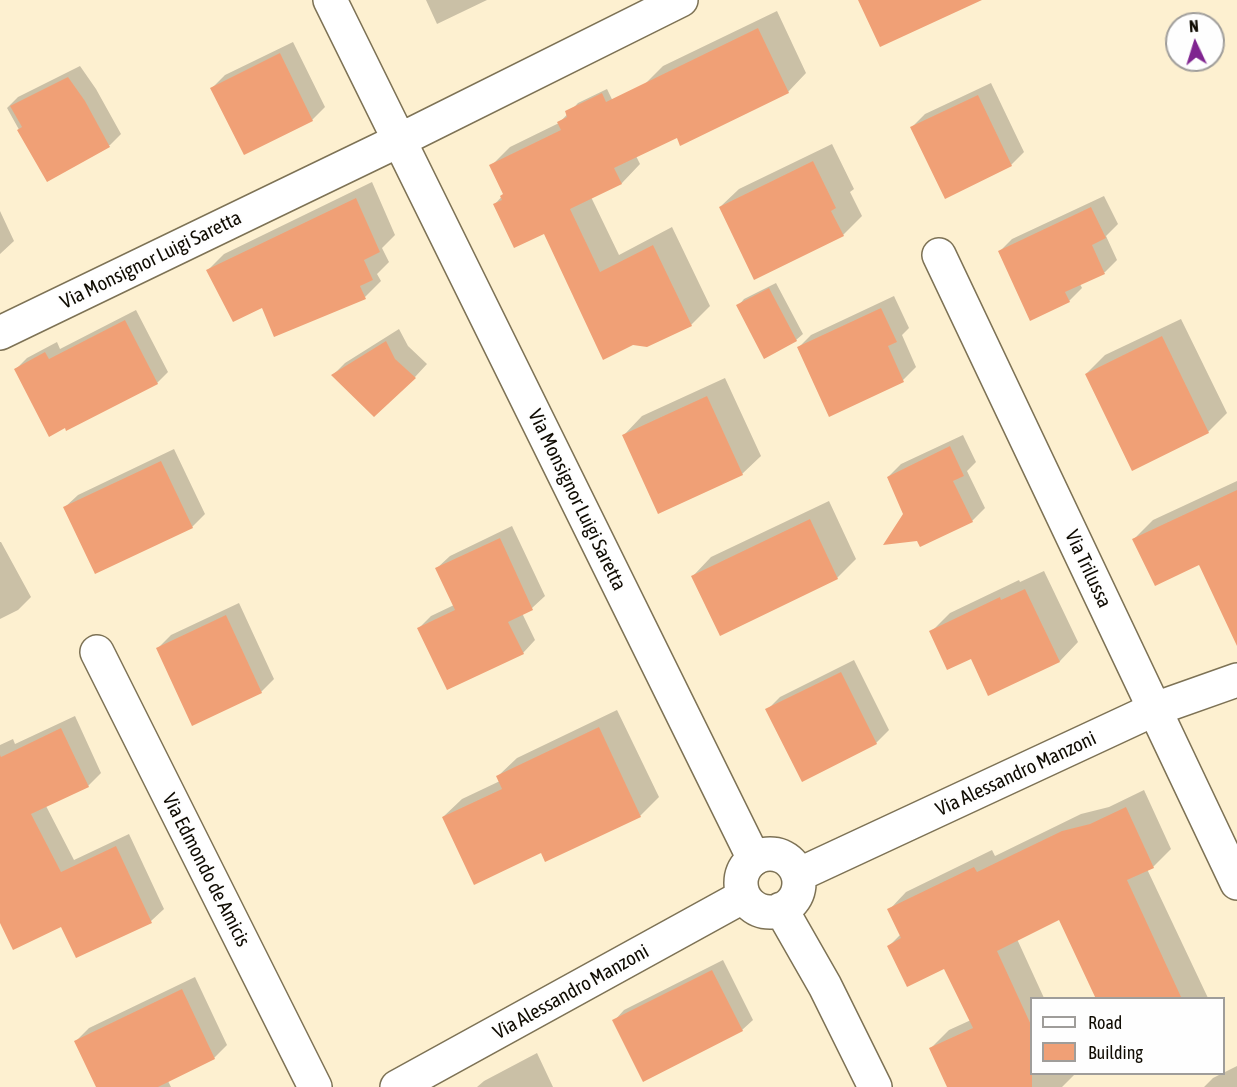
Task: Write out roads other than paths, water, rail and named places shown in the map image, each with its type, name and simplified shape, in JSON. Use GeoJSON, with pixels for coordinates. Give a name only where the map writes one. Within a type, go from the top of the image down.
{"type":"FeatureCollection","features":[{"type":"Feature","properties":{"kind":"street","name":"Via Monsignor Luigi Saretta"},"geometry":{"type":"LineString","coordinates":[[330,0],[753,859]]}},
{"type":"Feature","properties":{"kind":"street","name":"Via Monsignor Luigi Saretta"},"geometry":{"type":"LineString","coordinates":[[0,333],[400,140],[681,0]]}},
{"type":"Feature","properties":{"kind":"street","name":"Via Trilussa"},"geometry":{"type":"LineString","coordinates":[[939,255],[1237,883]]}},
{"type":"Feature","properties":{"kind":"street","name":"Via Edmondo de Amicis"},"geometry":{"type":"LineString","coordinates":[[97,652],[315,1087]]}},
{"type":"Feature","properties":{"kind":"street","name":"Via Alessandro Manzoni"},"geometry":{"type":"LineString","coordinates":[[798,875],[1155,709],[1237,680]]}},
{"type":"Feature","properties":{"kind":"street"},"geometry":{"type":"LineString","coordinates":[[771,854],[788,860],[798,875],[797,891],[788,904],[773,911],[764,911],[749,903],[741,888],[743,872],[747,864],[762,855],[771,854]]}},
{"type":"Feature","properties":{"kind":"street","name":"Via Alessandro Manzoni"},"geometry":{"type":"LineString","coordinates":[[397,1087],[744,897]]}},
{"type":"Feature","properties":{"kind":"street"},"geometry":{"type":"LineString","coordinates":[[781,909],[825,986],[876,1087]]}}]}
